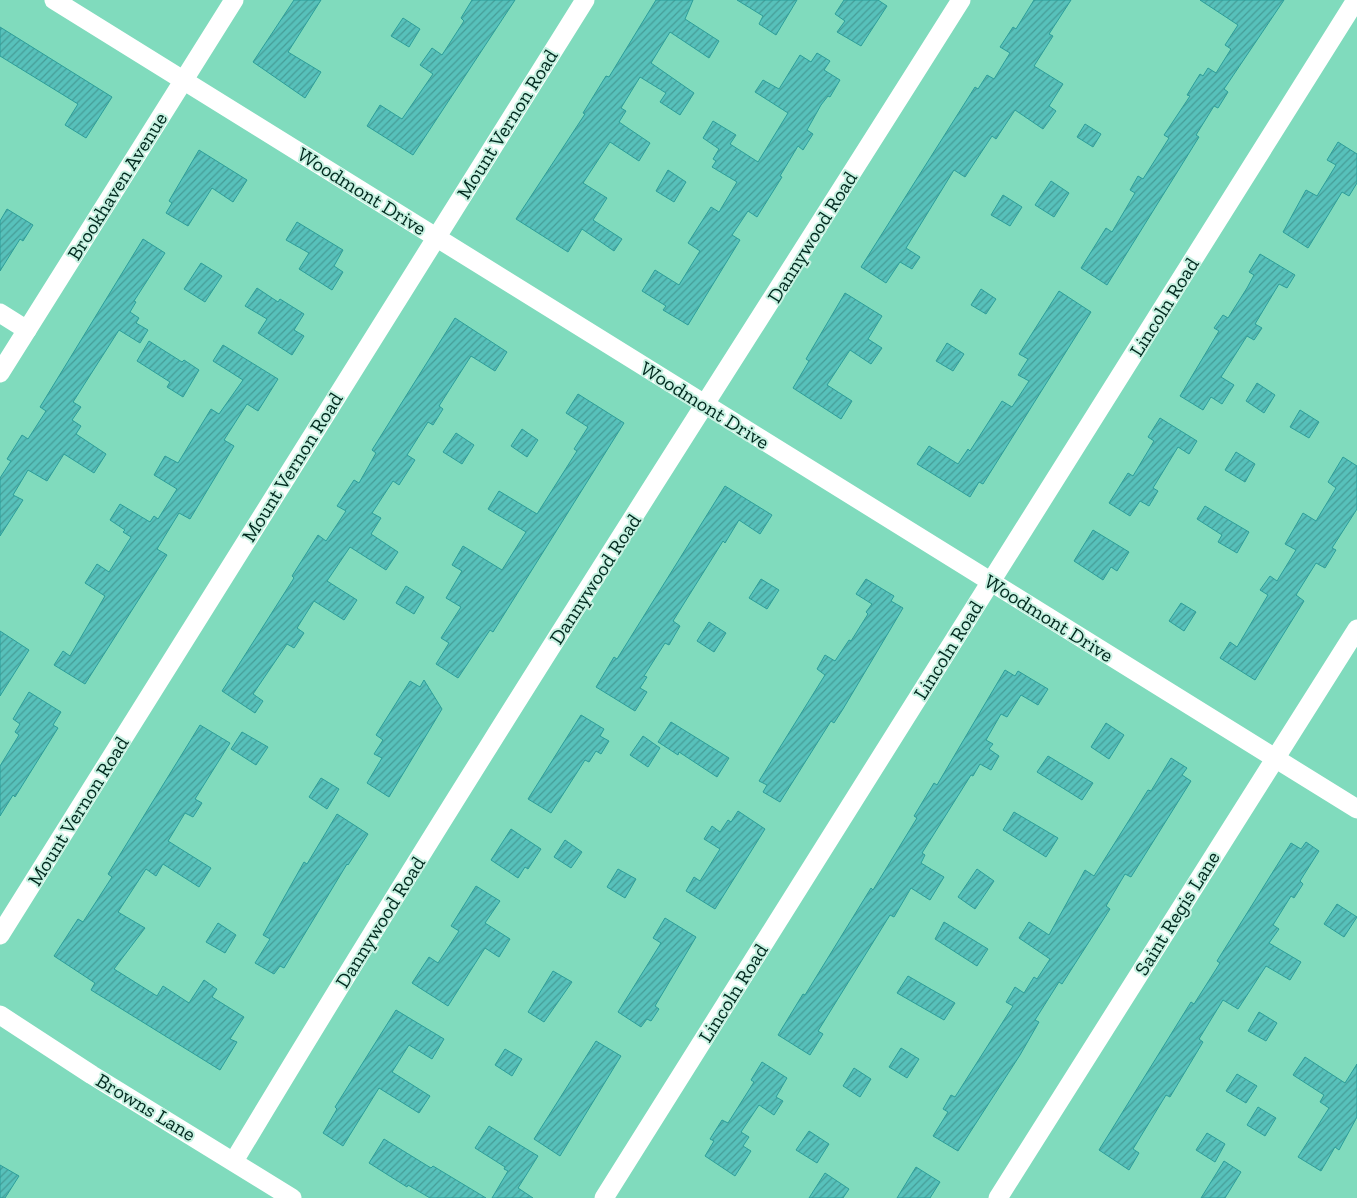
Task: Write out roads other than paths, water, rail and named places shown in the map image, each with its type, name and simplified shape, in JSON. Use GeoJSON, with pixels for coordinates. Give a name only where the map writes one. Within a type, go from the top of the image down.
{"type":"FeatureCollection","features":[{"type":"Feature","properties":{"kind":"street","name":"Woodmont Drive"},"geometry":{"type":"LineString","coordinates":[[54,0],[1357,809]]}},
{"type":"Feature","properties":{"kind":"street","name":"Brookhaven Avenue"},"geometry":{"type":"LineString","coordinates":[[0,373],[234,0]]}},
{"type":"Feature","properties":{"kind":"street","name":"Mount Vernon Road"},"geometry":{"type":"LineString","coordinates":[[0,935],[585,0]]}},
{"type":"Feature","properties":{"kind":"street","name":"Dannywood Road"},"geometry":{"type":"LineString","coordinates":[[234,1161],[295,1058],[539,668],[961,0]]}},
{"type":"Feature","properties":{"kind":"street","name":"Lincoln Road"},"geometry":{"type":"LineString","coordinates":[[604,1198],[1356,0]]}},
{"type":"Feature","properties":{"kind":"street"},"geometry":{"type":"LineString","coordinates":[[0,313],[27,330]]}},
{"type":"Feature","properties":{"kind":"street","name":"Saint Regis Lane"},"geometry":{"type":"LineString","coordinates":[[998,1198],[1357,629]]}},
{"type":"Feature","properties":{"kind":"street","name":"Browns Lane"},"geometry":{"type":"LineString","coordinates":[[0,1015],[92,1075],[292,1198]]}}]}
